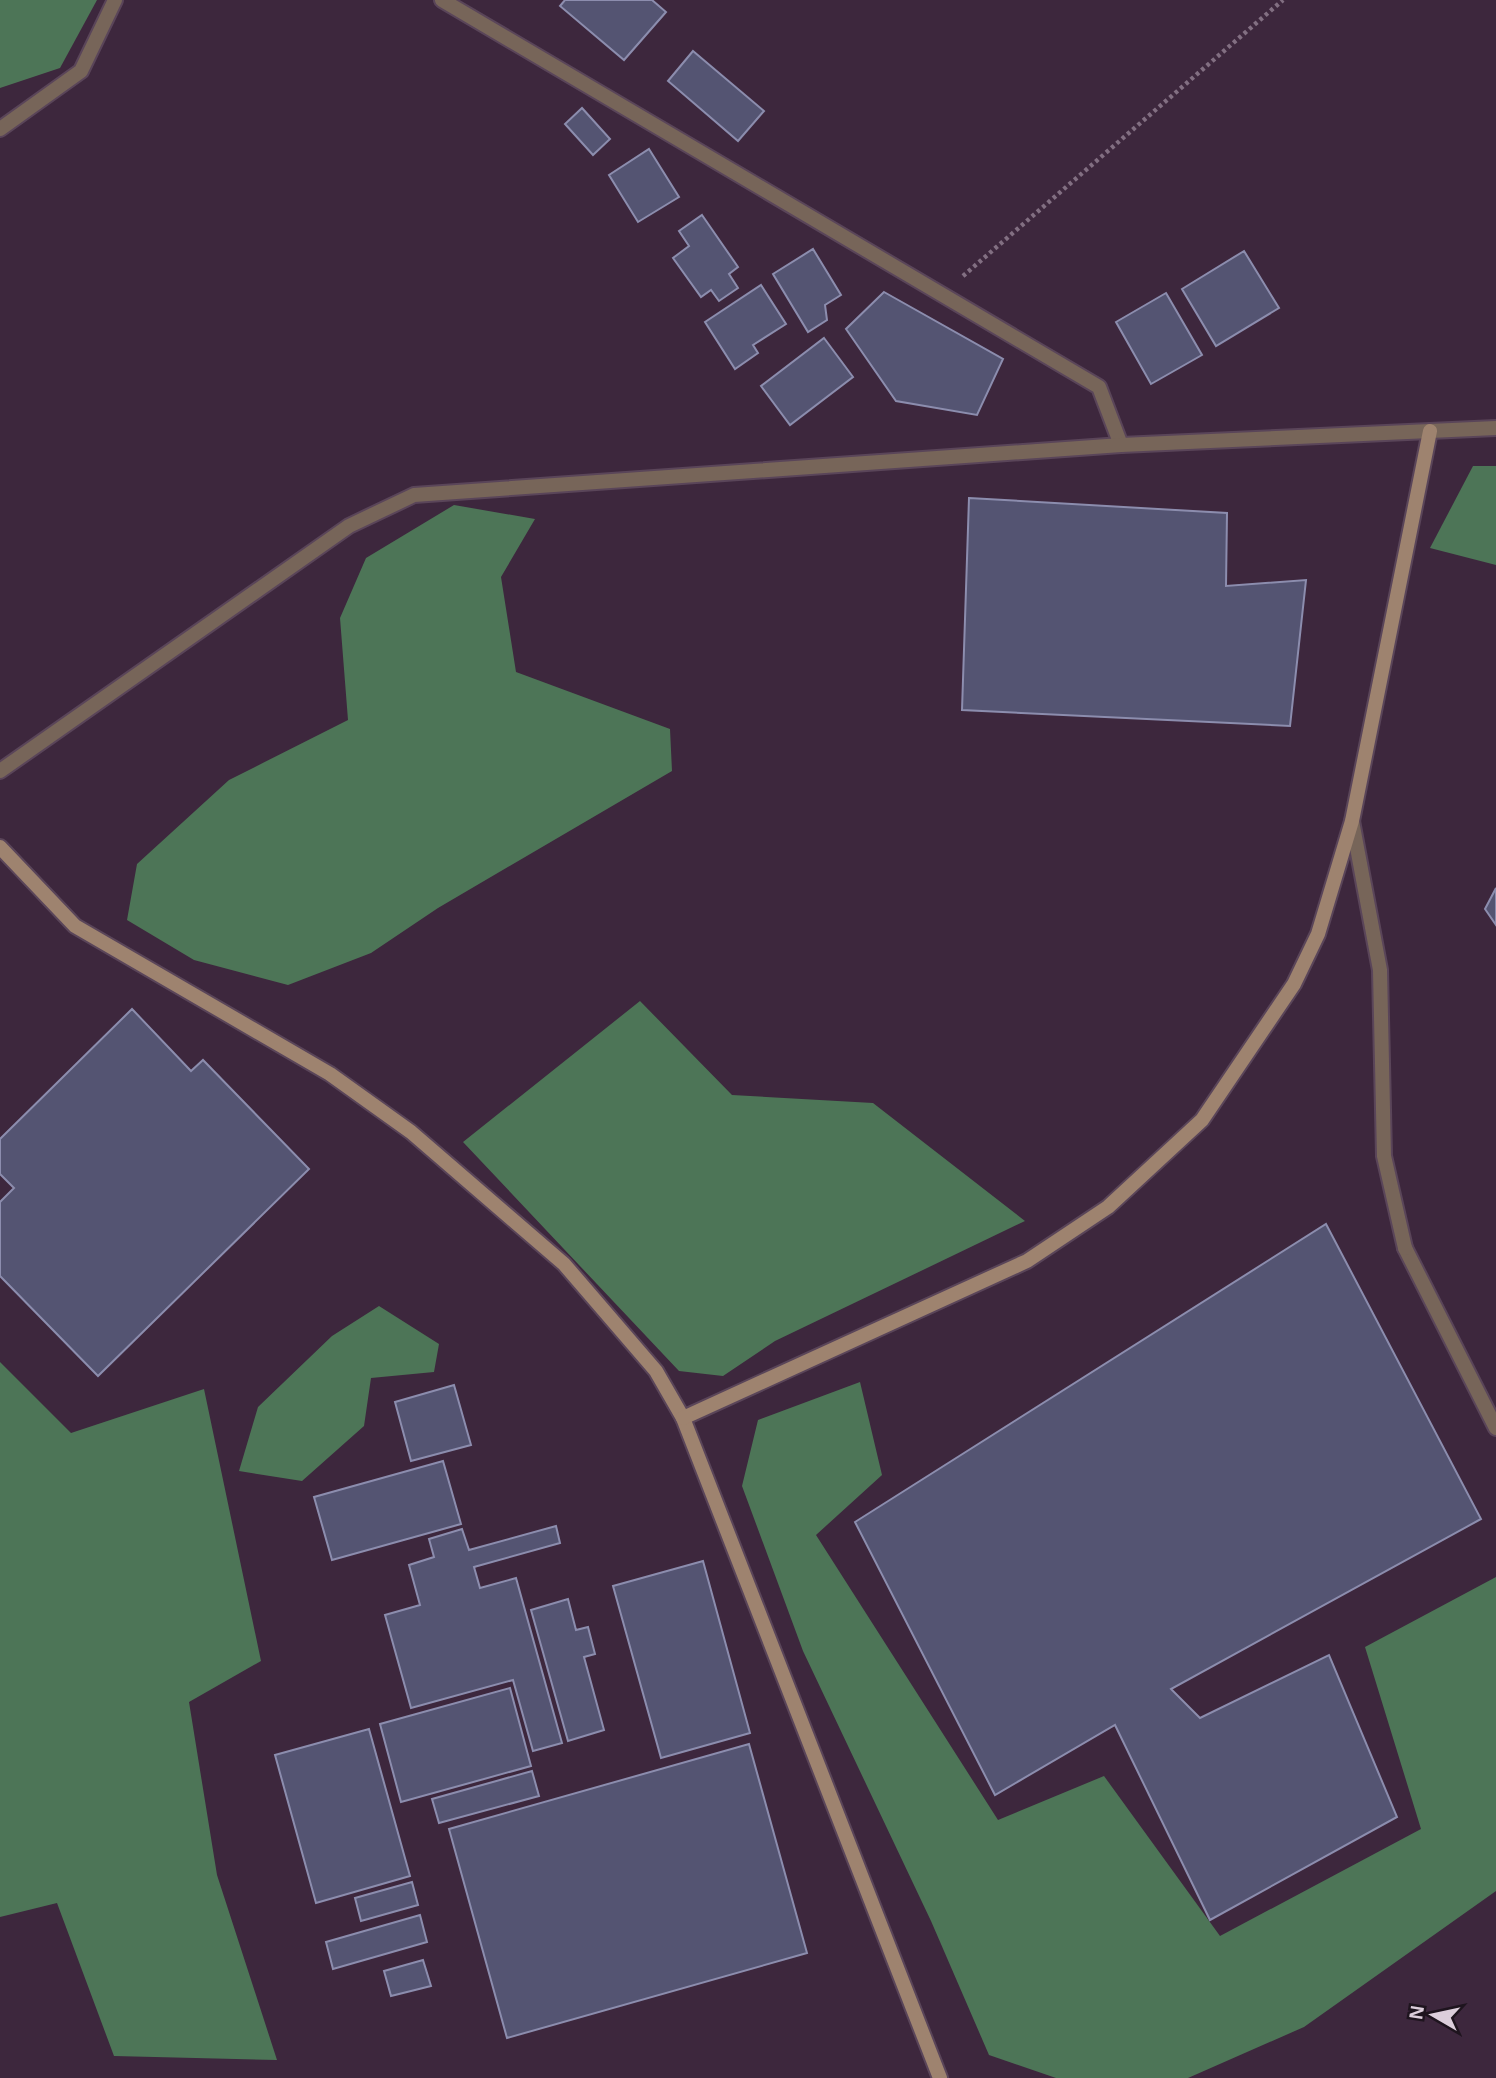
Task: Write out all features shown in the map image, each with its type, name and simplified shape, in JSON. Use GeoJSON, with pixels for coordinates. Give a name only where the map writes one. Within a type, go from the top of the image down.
{"type":"FeatureCollection","features":[{"type":"Feature","properties":{"kind":"street"},"geometry":{"type":"LineString","coordinates":[[0,129],[81,71],[115,0]]}},
{"type":"Feature","properties":{"kind":"street"},"geometry":{"type":"LineString","coordinates":[[442,0],[1099,387],[1121,445]]}},
{"type":"Feature","properties":{"kind":"street"},"geometry":{"type":"LineString","coordinates":[[0,771],[349,526],[414,495],[1121,445],[1496,428]]}},
{"type":"Feature","properties":{"kind":"street"},"geometry":{"type":"LineString","coordinates":[[683,1418],[1027,1261],[1108,1206],[1202,1120],[1294,984],[1318,934],[1352,821],[1430,431]]}},
{"type":"Feature","properties":{"kind":"street"},"geometry":{"type":"LineString","coordinates":[[1352,821],[1380,971],[1384,1156],[1405,1248],[1496,1428]]}},
{"type":"Feature","properties":{"kind":"street"},"geometry":{"type":"LineString","coordinates":[[0,847],[75,926],[330,1073],[411,1132],[564,1264],[656,1371],[683,1418],[940,2078]]}},
{"type":"Feature","properties":{"kind":"path"},"geometry":{"type":"LineString","coordinates":[[941,295],[1283,0]]}},
{"type":"Feature","properties":{"kind":"green space"},"geometry":{"type":"Polygon","coordinates":[[[0,0],[97,0],[60,68],[0,88],[0,0]]]}},
{"type":"Feature","properties":{"kind":"green space"},"geometry":{"type":"Polygon","coordinates":[[[1473,466],[1496,466],[1496,565],[1430,548],[1473,466]]]}},
{"type":"Feature","properties":{"kind":"green space"},"geometry":{"type":"Polygon","coordinates":[[[454,505],[535,519],[501,577],[516,672],[670,729],[672,771],[438,908],[371,953],[288,985],[194,960],[127,920],[137,864],[229,780],[348,720],[340,618],[366,558],[454,505]]]}},
{"type":"Feature","properties":{"kind":"green space"},"geometry":{"type":"Polygon","coordinates":[[[640,1001],[732,1095],[873,1103],[1025,1221],[775,1341],[723,1376],[679,1371],[463,1142],[640,1001]]]}},
{"type":"Feature","properties":{"kind":"green space"},"geometry":{"type":"Polygon","coordinates":[[[379,1306],[439,1344],[434,1372],[371,1378],[364,1426],[302,1481],[239,1471],[258,1407],[332,1336],[379,1306]]]}},
{"type":"Feature","properties":{"kind":"green space"},"geometry":{"type":"Polygon","coordinates":[[[0,1362],[71,1433],[204,1389],[261,1661],[189,1702],[217,1875],[277,2060],[114,2056],[57,1903],[0,1917],[0,1362]]]}},
{"type":"Feature","properties":{"kind":"green space"},"geometry":{"type":"Polygon","coordinates":[[[860,1382],[882,1475],[816,1535],[998,1820],[1104,1776],[1220,1936],[1421,1829],[1365,1647],[1496,1577],[1496,1891],[1304,2027],[1188,2078],[1056,2078],[989,2055],[931,1921],[803,1651],[742,1486],[758,1420],[860,1382]]]}},
{"type":"Feature","properties":{"kind":"building"},"geometry":{"type":"Polygon","coordinates":[[[565,0],[652,0],[666,12],[624,60],[560,6],[565,0]]]}},
{"type":"Feature","properties":{"kind":"building"},"geometry":{"type":"Polygon","coordinates":[[[693,51],[764,111],[738,141],[668,81],[693,51]]]}},
{"type":"Feature","properties":{"kind":"building"},"geometry":{"type":"Polygon","coordinates":[[[582,108],[610,139],[593,155],[565,124],[582,108]]]}},
{"type":"Feature","properties":{"kind":"building"},"geometry":{"type":"Polygon","coordinates":[[[649,149],[679,197],[638,222],[609,175],[649,149]]]}},
{"type":"Feature","properties":{"kind":"building"},"geometry":{"type":"Polygon","coordinates":[[[702,215],[738,267],[729,274],[738,288],[719,301],[711,290],[701,297],[673,258],[689,246],[679,231],[702,215]]]}},
{"type":"Feature","properties":{"kind":"building"},"geometry":{"type":"Polygon","coordinates":[[[813,249],[841,295],[825,305],[827,320],[808,332],[773,274],[813,249]]]}},
{"type":"Feature","properties":{"kind":"building"},"geometry":{"type":"Polygon","coordinates":[[[1244,251],[1279,308],[1216,346],[1182,289],[1244,251]]]}},
{"type":"Feature","properties":{"kind":"building"},"geometry":{"type":"Polygon","coordinates":[[[761,285],[786,324],[753,345],[758,353],[735,369],[705,322],[761,285]]]}},
{"type":"Feature","properties":{"kind":"building"},"geometry":{"type":"Polygon","coordinates":[[[884,292],[1003,359],[977,415],[896,401],[846,329],[884,292]]]}},
{"type":"Feature","properties":{"kind":"building"},"geometry":{"type":"Polygon","coordinates":[[[1166,293],[1202,355],[1151,384],[1116,322],[1166,293]]]}},
{"type":"Feature","properties":{"kind":"building"},"geometry":{"type":"Polygon","coordinates":[[[824,338],[853,377],[790,425],[761,386],[824,338]]]}},
{"type":"Feature","properties":{"kind":"building"},"geometry":{"type":"Polygon","coordinates":[[[969,498],[1227,513],[1226,586],[1306,580],[1290,726],[962,710],[969,498]]]}},
{"type":"Feature","properties":{"kind":"building"},"geometry":{"type":"Polygon","coordinates":[[[1496,888],[1496,925],[1485,909],[1496,888]]]}},
{"type":"Feature","properties":{"kind":"building"},"geometry":{"type":"Polygon","coordinates":[[[132,1009],[191,1071],[203,1060],[309,1169],[98,1376],[0,1276],[0,1202],[14,1188],[0,1174],[0,1139],[132,1009]]]}},
{"type":"Feature","properties":{"kind":"building"},"geometry":{"type":"Polygon","coordinates":[[[1326,1224],[1481,1519],[1171,1689],[1200,1718],[1329,1655],[1397,1817],[1210,1920],[1115,1725],[995,1795],[855,1522],[1326,1224]]]}},
{"type":"Feature","properties":{"kind":"building"},"geometry":{"type":"Polygon","coordinates":[[[454,1385],[471,1445],[411,1461],[395,1402],[454,1385]]]}},
{"type":"Feature","properties":{"kind":"building"},"geometry":{"type":"Polygon","coordinates":[[[443,1461],[461,1524],[332,1560],[314,1497],[443,1461]]]}},
{"type":"Feature","properties":{"kind":"building"},"geometry":{"type":"Polygon","coordinates":[[[556,1526],[560,1543],[474,1567],[480,1588],[516,1578],[562,1743],[533,1751],[513,1680],[411,1708],[385,1615],[420,1605],[409,1565],[434,1557],[429,1539],[462,1529],[469,1550],[556,1526]]]}},
{"type":"Feature","properties":{"kind":"building"},"geometry":{"type":"Polygon","coordinates":[[[703,1561],[750,1733],[661,1758],[613,1586],[703,1561]]]}},
{"type":"Feature","properties":{"kind":"building"},"geometry":{"type":"Polygon","coordinates":[[[568,1599],[576,1630],[588,1627],[595,1654],[584,1657],[604,1730],[568,1741],[531,1610],[568,1599]]]}},
{"type":"Feature","properties":{"kind":"building"},"geometry":{"type":"Polygon","coordinates":[[[510,1688],[531,1766],[401,1802],[380,1724],[510,1688]]]}},
{"type":"Feature","properties":{"kind":"building"},"geometry":{"type":"Polygon","coordinates":[[[369,1729],[410,1876],[316,1903],[275,1755],[369,1729]]]}},
{"type":"Feature","properties":{"kind":"building"},"geometry":{"type":"Polygon","coordinates":[[[749,1744],[807,1953],[507,2038],[449,1829],[749,1744]]]}},
{"type":"Feature","properties":{"kind":"building"},"geometry":{"type":"Polygon","coordinates":[[[532,1771],[539,1796],[439,1823],[432,1799],[532,1771]]]}},
{"type":"Feature","properties":{"kind":"building"},"geometry":{"type":"Polygon","coordinates":[[[412,1882],[418,1905],[361,1921],[355,1898],[412,1882]]]}},
{"type":"Feature","properties":{"kind":"building"},"geometry":{"type":"Polygon","coordinates":[[[420,1915],[427,1942],[333,1969],[326,1942],[420,1915]]]}},
{"type":"Feature","properties":{"kind":"building"},"geometry":{"type":"Polygon","coordinates":[[[423,1960],[431,1986],[391,1996],[384,1971],[423,1960]]]}}]}
